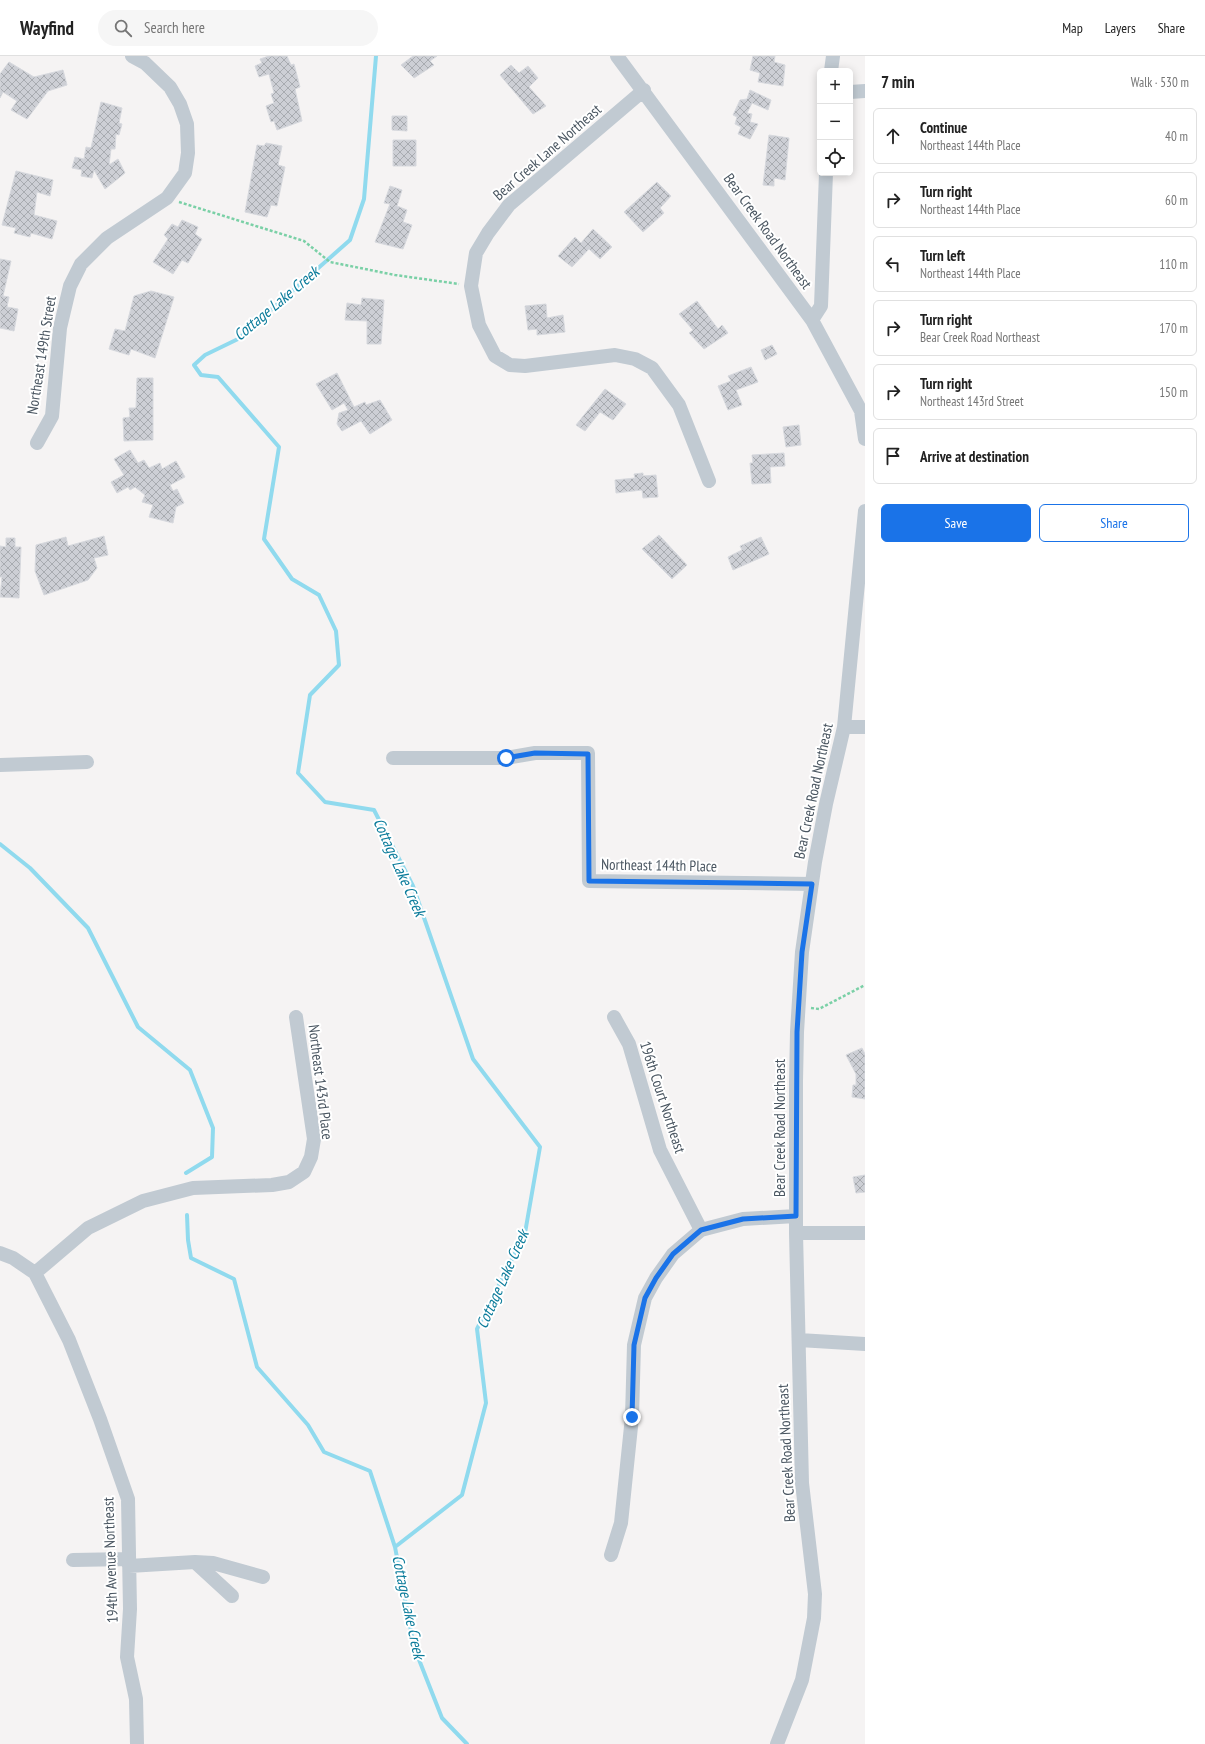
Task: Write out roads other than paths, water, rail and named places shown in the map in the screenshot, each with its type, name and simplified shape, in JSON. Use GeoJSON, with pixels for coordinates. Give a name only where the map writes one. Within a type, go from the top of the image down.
{"type":"FeatureCollection","features":[{"type":"Feature","properties":{"kind":"street","name":"Northeast 149th Street"},"geometry":{"type":"LineString","coordinates":[[37,443],[52,416],[60,328],[70,286],[81,264],[106,238],[167,198],[185,173],[188,153],[187,124],[180,104],[170,88],[145,63],[132,56]]}},
{"type":"Feature","properties":{"kind":"street","name":"Bear Creek Road Northeast"},"geometry":{"type":"LineString","coordinates":[[617,56],[644,90],[812,320],[863,411],[865,439]]}},
{"type":"Feature","properties":{"kind":"street"},"geometry":{"type":"LineString","coordinates":[[831,68],[833,56]]}},
{"type":"Feature","properties":{"kind":"street","name":"Bear Creek Lane Northeast"},"geometry":{"type":"LineString","coordinates":[[644,90],[509,205],[488,232],[476,253],[471,286],[478,326],[495,356],[510,365],[525,366],[615,356],[635,359],[652,368],[679,405],[710,481]]}},
{"type":"Feature","properties":{"kind":"street"},"geometry":{"type":"LineString","coordinates":[[853,92],[865,91]]}},
{"type":"Feature","properties":{"kind":"street"},"geometry":{"type":"LineString","coordinates":[[812,320],[821,306],[826,176]]}},
{"type":"Feature","properties":{"kind":"street","name":"Bear Creek Road Northeast"},"geometry":{"type":"LineString","coordinates":[[777,1744],[802,1680],[814,1618],[815,1594],[802,1483],[796,1233],[796,1081],[798,1008],[802,952],[812,884],[826,804],[844,726],[859,616],[865,511]]}},
{"type":"Feature","properties":{"kind":"street"},"geometry":{"type":"LineString","coordinates":[[844,726],[865,727]]}},
{"type":"Feature","properties":{"kind":"street","name":"Northeast 144th Place"},"geometry":{"type":"LineString","coordinates":[[393,758],[506,758],[535,753],[588,754],[589,881],[812,884]]}},
{"type":"Feature","properties":{"kind":"street"},"geometry":{"type":"LineString","coordinates":[[0,765],[88,762]]}},
{"type":"Feature","properties":{"kind":"street","name":"Northeast 143rd Place"},"geometry":{"type":"LineString","coordinates":[[35,1273],[88,1228],[143,1201],[193,1188],[272,1185],[289,1182],[304,1172],[311,1157],[314,1139],[296,1017]]}},
{"type":"Feature","properties":{"kind":"street","name":"196th Court Northeast"},"geometry":{"type":"LineString","coordinates":[[614,1017],[629,1044],[660,1150],[701,1230]]}},
{"type":"Feature","properties":{"kind":"street"},"geometry":{"type":"LineString","coordinates":[[611,1555],[621,1523],[632,1417],[634,1345],[645,1298],[656,1278],[673,1254],[701,1230],[743,1219],[796,1216]]}},
{"type":"Feature","properties":{"kind":"street"},"geometry":{"type":"LineString","coordinates":[[796,1233],[865,1233]]}},
{"type":"Feature","properties":{"kind":"street"},"geometry":{"type":"LineString","coordinates":[[0,1253],[13,1258],[35,1273]]}},
{"type":"Feature","properties":{"kind":"street","name":"194th Avenue Northeast"},"geometry":{"type":"LineString","coordinates":[[35,1273],[69,1340],[100,1420],[128,1499],[130,1609],[127,1658],[136,1699],[137,1744]]}},
{"type":"Feature","properties":{"kind":"street"},"geometry":{"type":"LineString","coordinates":[[799,1340],[865,1344]]}},
{"type":"Feature","properties":{"kind":"street"},"geometry":{"type":"LineString","coordinates":[[73,1560],[129,1563],[213,1563],[262,1577]]}},
{"type":"Feature","properties":{"kind":"street"},"geometry":{"type":"LineString","coordinates":[[195,1562],[232,1596]]}},
{"type":"Feature","properties":{"kind":"waterway","name":"Cottage Lake Creek"},"geometry":{"type":"LineString","coordinates":[[376,56],[364,199],[350,240],[238,339],[205,355],[194,365],[201,375],[218,377],[279,447],[264,539],[292,579],[319,595],[336,631],[339,665],[310,695],[298,773],[325,802],[374,810],[413,886],[473,1059],[540,1147],[525,1233],[477,1329],[486,1403],[462,1495],[395,1547],[414,1647],[442,1718],[467,1744]]}},
{"type":"Feature","properties":{"kind":"waterway"},"geometry":{"type":"LineString","coordinates":[[0,844],[30,868],[88,928],[138,1027],[190,1070],[213,1128],[212,1157],[186,1173]]}},
{"type":"Feature","properties":{"kind":"waterway"},"geometry":{"type":"LineString","coordinates":[[187,1215],[188,1240],[191,1258],[234,1279],[257,1367],[308,1425],[324,1452],[370,1471],[395,1547]]}}]}
